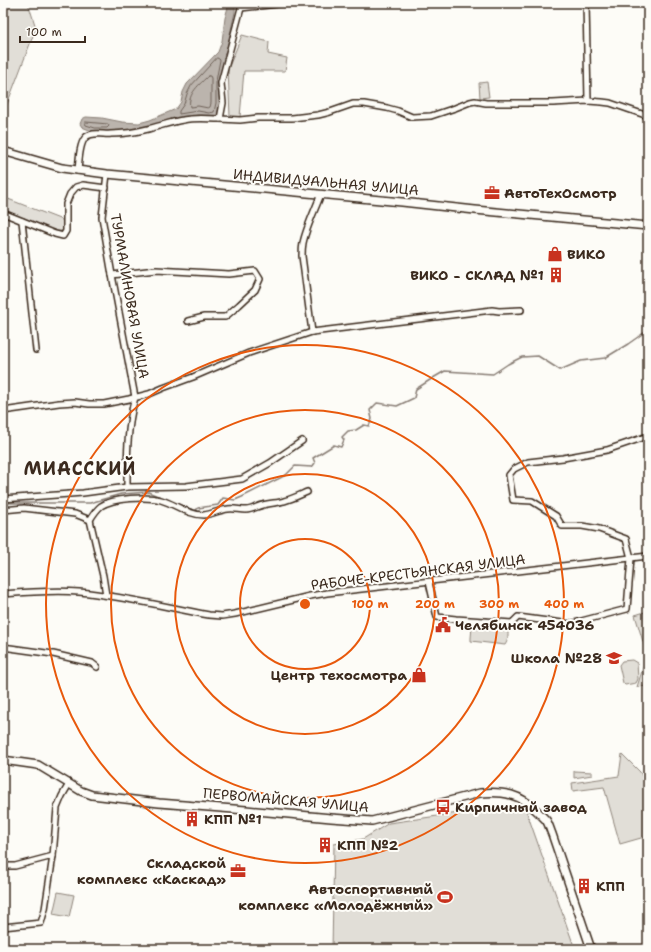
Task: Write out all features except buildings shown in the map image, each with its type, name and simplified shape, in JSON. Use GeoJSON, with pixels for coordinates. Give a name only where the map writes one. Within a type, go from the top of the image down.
{"type":"FeatureCollection","features":[{"type":"Feature","properties":{"kind":"street"},"geometry":{"type":"LineString","coordinates":[[220,119],[223,103],[221,83],[241,6],[287,3]]}},
{"type":"Feature","properties":{"kind":"street"},"geometry":{"type":"LineString","coordinates":[[586,3],[588,101]]}},
{"type":"Feature","properties":{"kind":"street"},"geometry":{"type":"LineString","coordinates":[[78,171],[81,146],[85,138],[90,135],[133,132],[184,119],[197,118],[240,120],[258,118],[292,118],[318,115],[353,104],[364,104],[387,108],[412,117],[431,116],[475,101],[486,103],[602,102],[610,103],[648,116]]}},
{"type":"Feature","properties":{"kind":"street","name":"ИНДИВИДУАЛЬНАЯ УЛИЦА"},"geometry":{"type":"LineString","coordinates":[[3,150],[46,164],[78,171],[648,226]]}},
{"type":"Feature","properties":{"kind":"street","name":"ТУРМАЛИНОВАЯ УЛИЦА"},"geometry":{"type":"LineString","coordinates":[[107,174],[102,217],[135,397]]}},
{"type":"Feature","properties":{"kind":"street"},"geometry":{"type":"LineString","coordinates":[[3,213],[63,236],[66,231],[66,204],[70,194],[76,187],[83,185],[106,188]]}},
{"type":"Feature","properties":{"kind":"street"},"geometry":{"type":"LineString","coordinates":[[312,332],[302,249],[306,233],[321,194]]}},
{"type":"Feature","properties":{"kind":"street"},"geometry":{"type":"LineString","coordinates":[[22,221],[36,350]]}},
{"type":"Feature","properties":{"kind":"street"},"geometry":{"type":"LineString","coordinates":[[112,275],[156,270],[229,274],[255,271],[260,279],[255,290],[225,317],[204,317],[188,321]]}},
{"type":"Feature","properties":{"kind":"street"},"geometry":{"type":"LineString","coordinates":[[3,405],[5,411],[59,403],[75,402],[104,404],[149,394],[249,353],[312,332],[492,310],[521,310]]}},
{"type":"Feature","properties":{"kind":"street"},"geometry":{"type":"LineString","coordinates":[[127,487],[127,451],[131,414],[135,397]]}},
{"type":"Feature","properties":{"kind":"street"},"geometry":{"type":"LineString","coordinates":[[428,582],[437,617],[512,623],[518,617],[570,624],[627,609],[631,558],[626,539],[599,529],[582,526],[562,526],[556,516],[532,501],[513,500],[509,475],[514,469],[528,462],[563,458],[607,450],[648,436]]}},
{"type":"Feature","properties":{"kind":"street"},"geometry":{"type":"LineString","coordinates":[[3,499],[83,493],[127,487],[186,486],[242,479],[270,463],[302,441]]}},
{"type":"Feature","properties":{"kind":"street"},"geometry":{"type":"LineString","coordinates":[[106,595],[90,520],[96,511],[103,505],[121,499],[152,498],[195,514],[204,514],[236,508],[246,510],[286,501],[307,492]]}},
{"type":"Feature","properties":{"kind":"street"},"geometry":{"type":"LineString","coordinates":[[3,510],[24,508],[75,514],[90,520]]}},
{"type":"Feature","properties":{"kind":"street","name":"РАБОЧЕ-КРЕСТЬЯНСКАЯ УЛИЦА"},"geometry":{"type":"LineString","coordinates":[[3,594],[54,591],[79,592],[106,595],[208,615],[222,616],[310,596],[648,556]]}},
{"type":"Feature","properties":{"kind":"street"},"geometry":{"type":"LineString","coordinates":[[3,647],[53,654],[92,663],[97,667]]}},
{"type":"Feature","properties":{"kind":"street","name":"ПЕРВОМАЙСКАЯ УЛИЦА"},"geometry":{"type":"LineString","coordinates":[[3,760],[38,765],[81,791],[92,795],[159,803],[372,821],[480,793],[503,793],[516,796],[526,801],[546,821],[552,834],[591,949]]}},
{"type":"Feature","properties":{"kind":"street"},"geometry":{"type":"LineString","coordinates":[[3,927],[41,923],[45,909],[53,856],[58,808],[62,796],[69,784]]}},
{"type":"Feature","properties":{"kind":"street"},"geometry":{"type":"LineString","coordinates":[[3,866],[15,866],[53,856]]}},
{"type":"Feature","properties":{"kind":"shaded area"},"geometry":{"type":"Polygon","coordinates":[[[3,3],[28,3],[36,28],[3,115],[3,3]]]}},
{"type":"Feature","properties":{"kind":"shaded area"},"geometry":{"type":"Polygon","coordinates":[[[242,35],[269,42],[268,54],[287,58],[285,71],[244,71],[240,117],[230,117],[228,69],[242,35]]]}},
{"type":"Feature","properties":{"kind":"shaded area"},"geometry":{"type":"Polygon","coordinates":[[[487,82],[489,97],[480,98],[479,83],[487,82]]]}},
{"type":"Feature","properties":{"kind":"shaded area"},"geometry":{"type":"Polygon","coordinates":[[[3,197],[62,220],[65,222],[62,231],[55,231],[3,212],[3,197]]]}},
{"type":"Feature","properties":{"kind":"shaded area"},"geometry":{"type":"Polygon","coordinates":[[[648,611],[648,686],[637,687],[647,655],[635,615],[648,611]]]}},
{"type":"Feature","properties":{"kind":"shaded area"},"geometry":{"type":"Polygon","coordinates":[[[475,624],[507,628],[508,637],[505,645],[471,641],[472,626],[475,624]]]}},
{"type":"Feature","properties":{"kind":"shaded area"},"geometry":{"type":"Polygon","coordinates":[[[632,660],[637,663],[638,679],[636,683],[625,685],[623,683],[619,665],[622,661],[632,660]]]}},
{"type":"Feature","properties":{"kind":"shaded area"},"geometry":{"type":"Polygon","coordinates":[[[622,754],[640,772],[648,786],[648,836],[620,844],[604,787],[573,791],[572,783],[619,776],[622,754]]]}},
{"type":"Feature","properties":{"kind":"shaded area"},"geometry":{"type":"Polygon","coordinates":[[[574,771],[592,772],[592,775],[574,778],[574,771]]]}},
{"type":"Feature","properties":{"kind":"shaded area","name":"Автоспортивный комплекс «Молодёжный»"},"geometry":{"type":"Polygon","coordinates":[[[514,805],[526,810],[575,949],[332,949],[334,844],[363,839],[389,823],[514,805]]]}},
{"type":"Feature","properties":{"kind":"shaded area"},"geometry":{"type":"Polygon","coordinates":[[[58,892],[74,895],[69,917],[53,914],[58,892]]]}},
{"type":"Feature","properties":{"kind":"water"},"geometry":{"type":"Polygon","coordinates":[[[230,3],[235,6],[235,12],[219,82],[220,103],[217,116],[209,117],[198,115],[140,128],[117,131],[94,132],[82,127],[80,124],[82,119],[86,117],[139,123],[176,109],[181,102],[183,92],[187,84],[218,52],[222,41],[225,18],[230,3]]]}},
{"type":"Feature","properties":{"kind":"waterway"},"geometry":{"type":"LineString","coordinates":[[3,503],[90,503],[121,494],[148,492],[195,511],[198,508],[218,505],[223,498],[235,500],[242,497],[286,475],[295,466],[312,467],[315,463],[313,458],[334,445],[341,447],[344,440],[342,437],[348,431],[356,430],[364,425],[369,426],[372,419],[370,410],[377,403],[397,406],[414,398],[416,389],[445,371],[493,374],[522,357],[538,356],[560,370],[581,361],[605,358],[648,330]]}},
{"type":"Feature","properties":{"kind":"place","name":"АвтоТехОсмотр"},"geometry":{"type":"Point","coordinates":[492,193]}},
{"type":"Feature","properties":{"kind":"place","name":"ВИКО"},"geometry":{"type":"Point","coordinates":[555,254]}},
{"type":"Feature","properties":{"kind":"place","name":"ВИКО - СКЛАД №1"},"geometry":{"type":"Point","coordinates":[556,275]}},
{"type":"Feature","properties":{"kind":"place","name":"Челябинск 454036"},"geometry":{"type":"Point","coordinates":[443,625]}},
{"type":"Feature","properties":{"kind":"place","name":"Школа №28"},"geometry":{"type":"Point","coordinates":[614,658]}},
{"type":"Feature","properties":{"kind":"place","name":"Центр техосмотра"},"geometry":{"type":"Point","coordinates":[419,675]}},
{"type":"Feature","properties":{"kind":"place","name":"Кирпичный завод"},"geometry":{"type":"Point","coordinates":[443,807]}},
{"type":"Feature","properties":{"kind":"place","name":"КПП №1"},"geometry":{"type":"Point","coordinates":[192,819]}},
{"type":"Feature","properties":{"kind":"place","name":"КПП №2"},"geometry":{"type":"Point","coordinates":[325,845]}},
{"type":"Feature","properties":{"kind":"place","name":"Складской комплекс «Каскад»"},"geometry":{"type":"Point","coordinates":[238,871]}},
{"type":"Feature","properties":{"kind":"place","name":"КПП"},"geometry":{"type":"Point","coordinates":[584,886]}},
{"type":"Feature","properties":{"kind":"place","name":"Автоспортивный комплекс «Молодёжный»"},"geometry":{"type":"Point","coordinates":[445,897]}},
{"type":"Feature","properties":{"kind":"district","name":"МИАССКИЙ"},"geometry":{"type":"Point","coordinates":[80,469]}}]}
